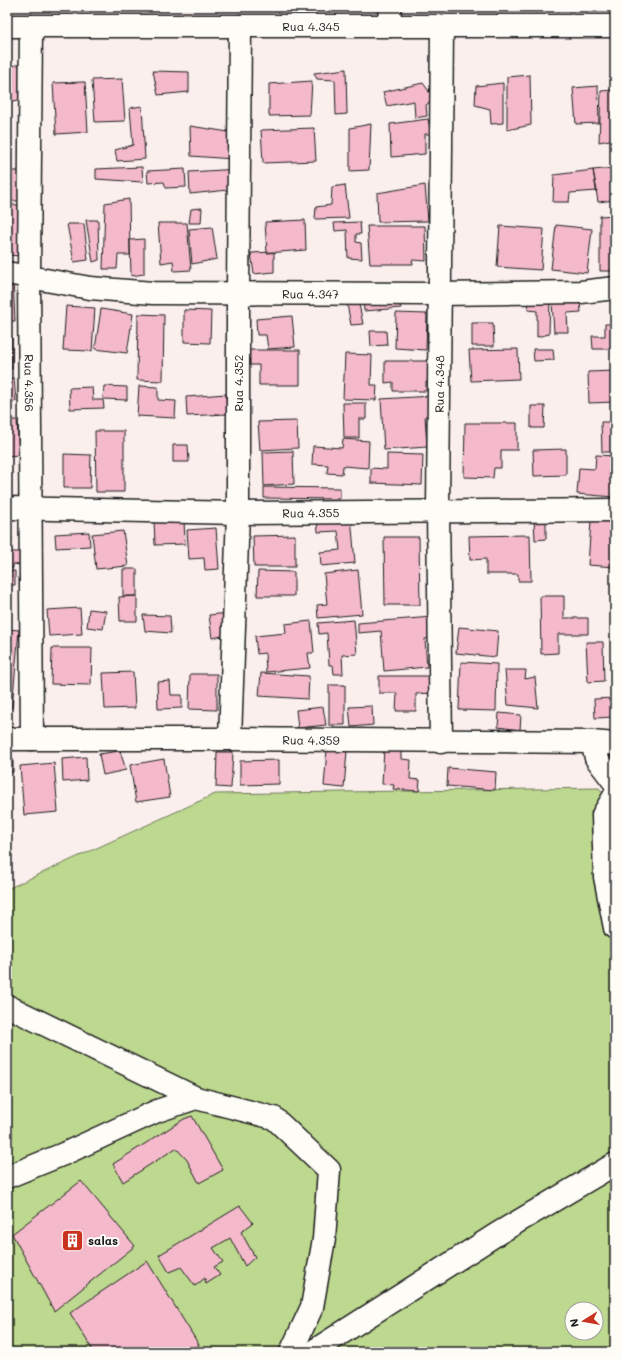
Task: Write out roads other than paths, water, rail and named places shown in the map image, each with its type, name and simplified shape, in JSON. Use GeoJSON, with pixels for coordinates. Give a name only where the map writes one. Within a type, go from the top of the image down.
{"type":"FeatureCollection","features":[{"type":"Feature","properties":{"kind":"street","name":"Rua 4.345"},"geometry":{"type":"LineString","coordinates":[[7,26],[31,26],[158,16],[240,26],[390,17],[442,26],[615,26]]}},
{"type":"Feature","properties":{"kind":"street","name":"Rua 4.356"},"geometry":{"type":"LineString","coordinates":[[31,26],[29,276],[32,739]]}},
{"type":"Feature","properties":{"kind":"street","name":"Rua 4.352"},"geometry":{"type":"LineString","coordinates":[[230,740],[238,513],[240,26]]}},
{"type":"Feature","properties":{"kind":"street","name":"Rua 4.348"},"geometry":{"type":"LineString","coordinates":[[441,742],[438,511],[442,26]]}},
{"type":"Feature","properties":{"kind":"street","name":"Rua 4.347"},"geometry":{"type":"LineString","coordinates":[[7,273],[90,288],[137,292],[238,294],[439,294],[581,292],[615,288]]}},
{"type":"Feature","properties":{"kind":"street","name":"Rua 4.355"},"geometry":{"type":"LineString","coordinates":[[7,508],[238,513],[615,510]]}},
{"type":"Feature","properties":{"kind":"street","name":"Rua 4.359"},"geometry":{"type":"LineString","coordinates":[[7,739],[592,742],[615,744]]}},
{"type":"Feature","properties":{"kind":"street"},"geometry":{"type":"LineString","coordinates":[[592,742],[596,758],[615,783]]}},
{"type":"Feature","properties":{"kind":"street"},"geometry":{"type":"LineString","coordinates":[[615,795],[603,815],[605,877],[615,928]]}},
{"type":"Feature","properties":{"kind":"street"},"geometry":{"type":"LineString","coordinates":[[7,1006],[196,1098],[274,1118],[330,1170],[324,1239],[312,1307],[291,1352]]}},
{"type":"Feature","properties":{"kind":"street"},"geometry":{"type":"LineString","coordinates":[[7,1176],[66,1153],[157,1111],[196,1098]]}},
{"type":"Feature","properties":{"kind":"street"},"geometry":{"type":"LineString","coordinates":[[312,1352],[497,1234],[615,1164]]}},
{"type":"Feature","properties":{"kind":"place","name":"salas"},"geometry":{"type":"Point","coordinates":[73,1240]}}]}
